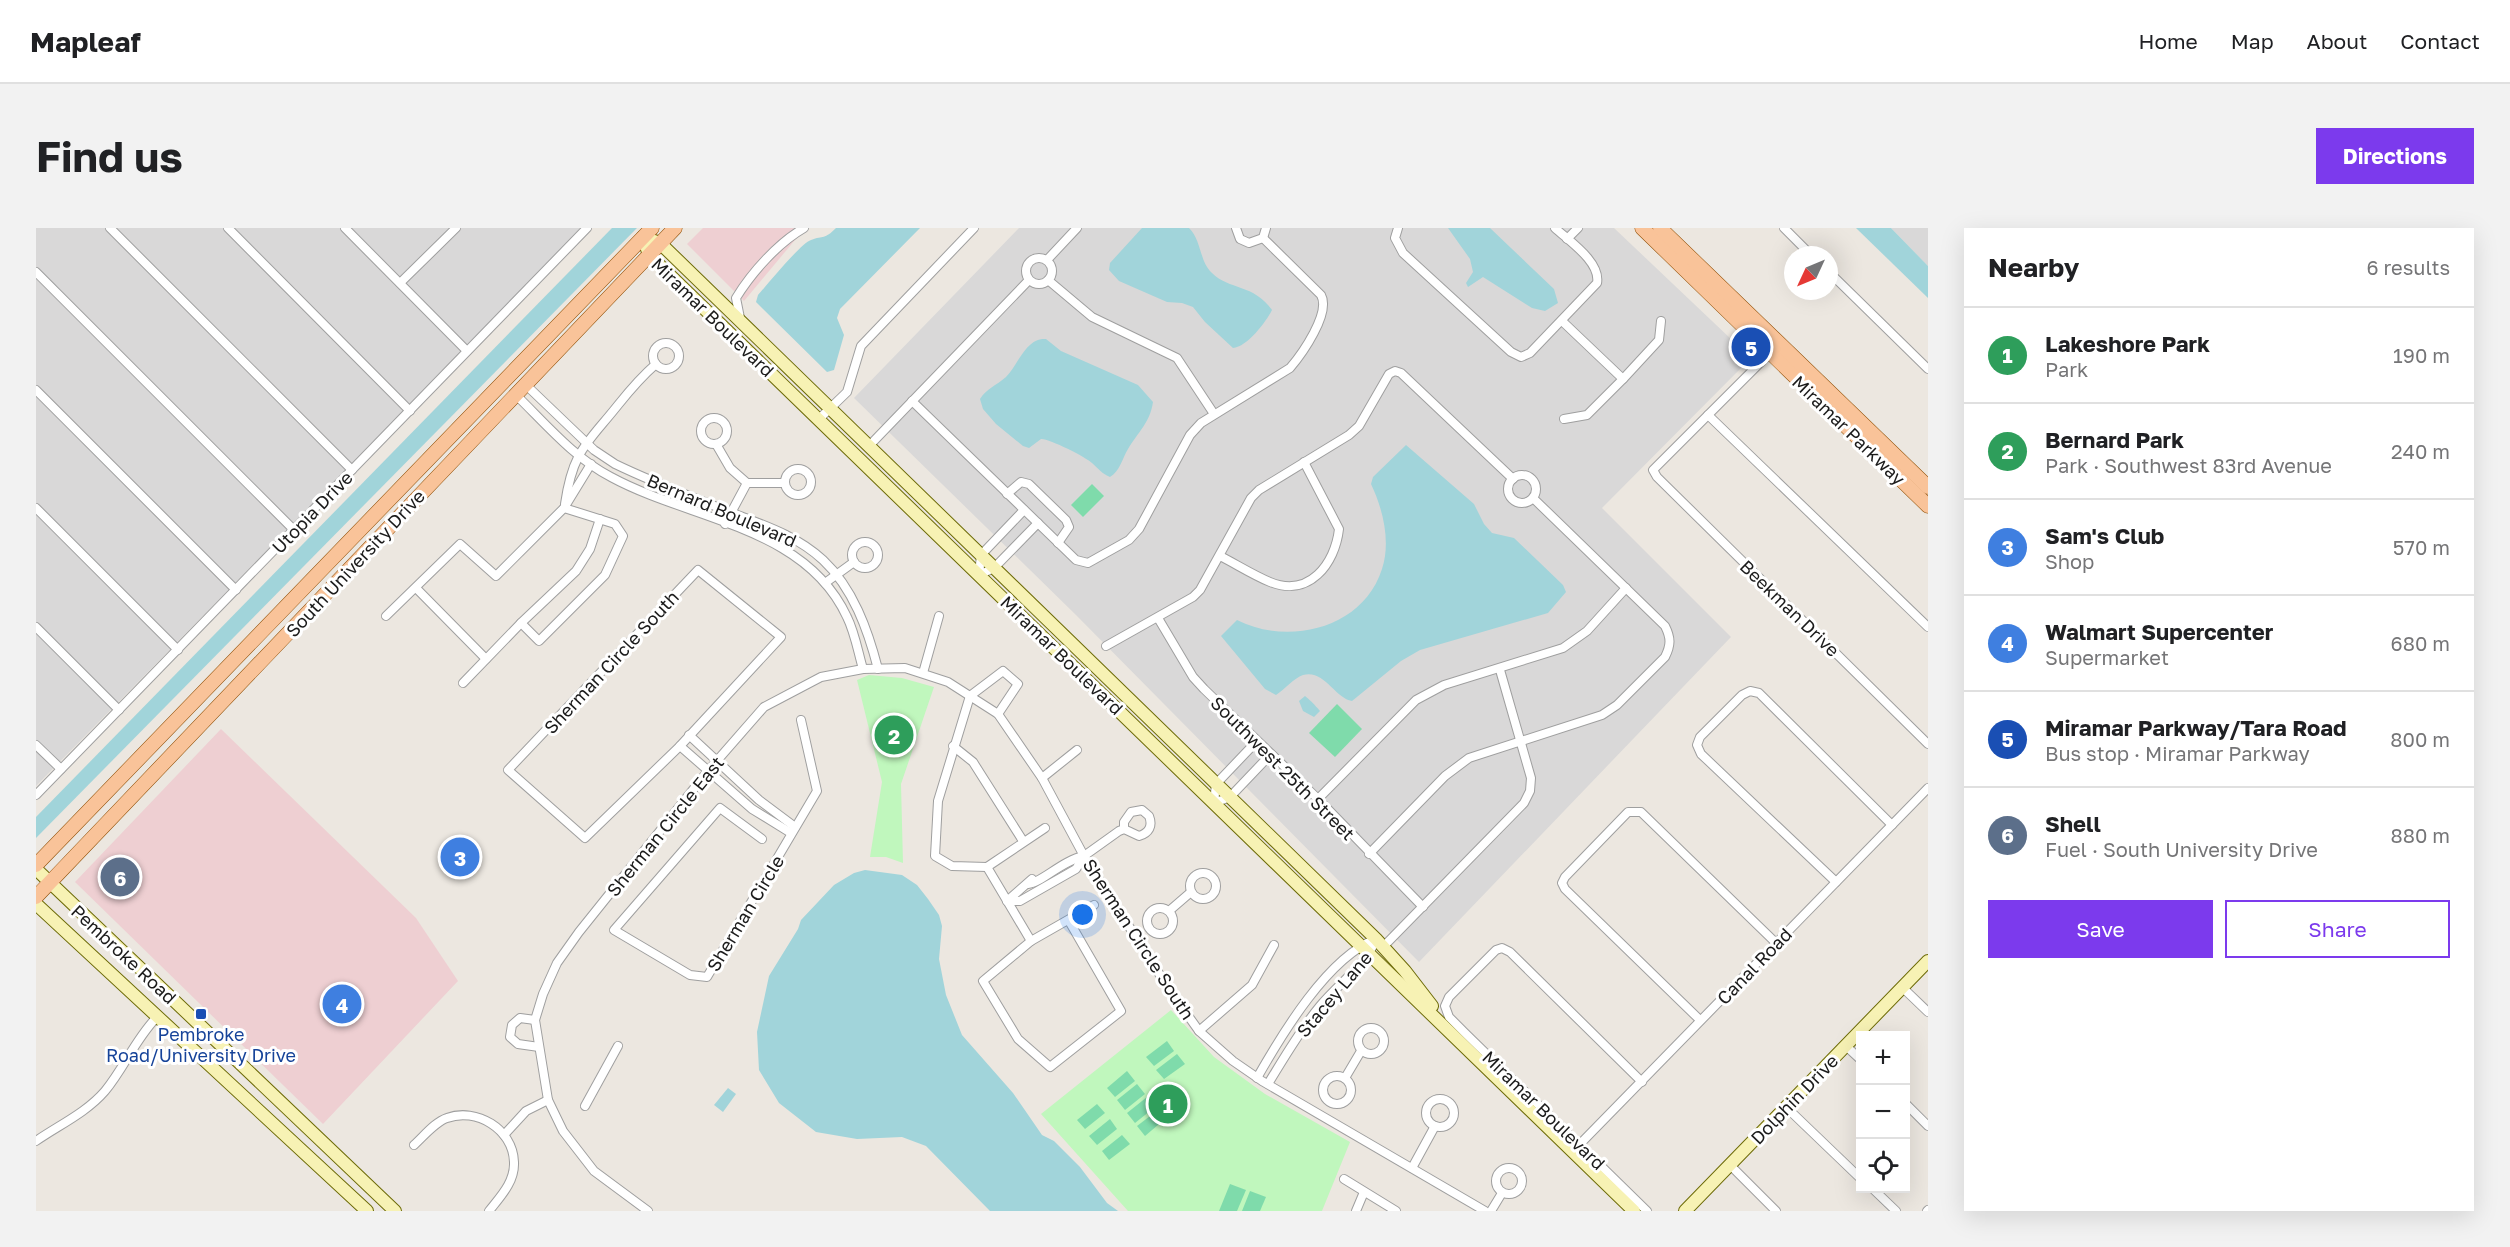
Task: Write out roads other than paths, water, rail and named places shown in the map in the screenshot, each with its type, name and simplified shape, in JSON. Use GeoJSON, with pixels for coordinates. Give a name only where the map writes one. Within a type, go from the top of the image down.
{"type":"FeatureCollection","features":[{"type":"Feature","properties":{"kind":"main road","name":"South University Drive"},"geometry":{"type":"LineString","coordinates":[[36,897],[675,228]]}},
{"type":"Feature","properties":{"kind":"main road","name":"Miramar Parkway"},"geometry":{"type":"LineString","coordinates":[[1642,228],[1775,348]]}},
{"type":"Feature","properties":{"kind":"main road","name":"Miramar Parkway"},"geometry":{"type":"LineString","coordinates":[[1660,228],[1775,348],[1926,495]]}},
{"type":"Feature","properties":{"kind":"main road","name":"South University Drive"},"geometry":{"type":"LineString","coordinates":[[36,867],[648,233]]}},
{"type":"Feature","properties":{"kind":"main road"},"geometry":{"type":"LineString","coordinates":[[213,713],[220,698],[282,626],[281,611]]}},
{"type":"Feature","properties":{"kind":"street"},"geometry":{"type":"LineString","coordinates":[[110,228],[352,470]]}},
{"type":"Feature","properties":{"kind":"street"},"geometry":{"type":"LineString","coordinates":[[228,228],[410,411]]}},
{"type":"Feature","properties":{"kind":"street"},"geometry":{"type":"LineString","coordinates":[[345,228],[467,351]]}},
{"type":"Feature","properties":{"kind":"street"},"geometry":{"type":"LineString","coordinates":[[400,284],[456,228]]}},
{"type":"Feature","properties":{"kind":"street","name":"Utopia Drive"},"geometry":{"type":"LineString","coordinates":[[36,795],[587,228]]}},
{"type":"Feature","properties":{"kind":"street"},"geometry":{"type":"LineString","coordinates":[[742,323],[737,310],[736,298],[743,286],[787,240],[804,228]]}},
{"type":"Feature","properties":{"kind":"street"},"geometry":{"type":"LineString","coordinates":[[819,419],[847,392],[853,379],[855,361],[861,346],[974,228]]}},
{"type":"Feature","properties":{"kind":"street"},"geometry":{"type":"LineString","coordinates":[[1047,261],[1077,228]]}},
{"type":"Feature","properties":{"kind":"street"},"geometry":{"type":"LineString","coordinates":[[1236,228],[1237,235],[1245,242],[1254,243],[1263,238],[1266,228]]}},
{"type":"Feature","properties":{"kind":"street"},"geometry":{"type":"LineString","coordinates":[[1398,228],[1395,238],[1403,253],[1511,352],[1521,357],[1530,353],[1597,284],[1598,276],[1591,263],[1556,228]]}},
{"type":"Feature","properties":{"kind":"street"},"geometry":{"type":"LineString","coordinates":[[1567,239],[1578,228]]}},
{"type":"Feature","properties":{"kind":"street"},"geometry":{"type":"LineString","coordinates":[[1784,228],[1802,246]]}},
{"type":"Feature","properties":{"kind":"street","name":"Miramar Boulevard"},"geometry":{"type":"LineString","coordinates":[[648,233],[1380,943],[1455,1036]]}},
{"type":"Feature","properties":{"kind":"street","name":"Miramar Boulevard"},"geometry":{"type":"LineString","coordinates":[[648,233],[649,255],[1634,1211]]}},
{"type":"Feature","properties":{"kind":"street"},"geometry":{"type":"LineString","coordinates":[[912,401],[1076,560],[1088,563],[1129,540],[1139,529],[1190,435],[1214,414],[1290,368],[1324,312],[1325,302],[1321,296],[1263,238]]}},
{"type":"Feature","properties":{"kind":"street"},"geometry":{"type":"LineString","coordinates":[[1039,257],[1047,261],[1052,268],[1048,280],[1041,284],[1029,280],[1025,272],[1028,263],[1039,257]]}},
{"type":"Feature","properties":{"kind":"street"},"geometry":{"type":"LineString","coordinates":[[36,272],[294,531]]}},
{"type":"Feature","properties":{"kind":"street"},"geometry":{"type":"LineString","coordinates":[[869,446],[1029,280]]}},
{"type":"Feature","properties":{"kind":"street"},"geometry":{"type":"LineString","coordinates":[[1048,280],[1092,317],[1177,358],[1214,414]]}},
{"type":"Feature","properties":{"kind":"street"},"geometry":{"type":"LineString","coordinates":[[1838,281],[1928,369]]}},
{"type":"Feature","properties":{"kind":"street"},"geometry":{"type":"LineString","coordinates":[[1562,321],[1623,379]]}},
{"type":"Feature","properties":{"kind":"street"},"geometry":{"type":"LineString","coordinates":[[1564,419],[1587,415],[1623,379],[1659,340],[1661,321]]}},
{"type":"Feature","properties":{"kind":"street"},"geometry":{"type":"LineString","coordinates":[[1775,348],[1708,415],[1928,627]]}},
{"type":"Feature","properties":{"kind":"street"},"geometry":{"type":"LineString","coordinates":[[564,508],[569,477],[585,442],[619,404],[629,389],[656,364]]}},
{"type":"Feature","properties":{"kind":"street"},"geometry":{"type":"LineString","coordinates":[[1106,646],[1158,618],[1200,590],[1251,498],[1259,490],[1349,435],[1359,426],[1389,374],[1395,371],[1401,373],[1513,479]]}},
{"type":"Feature","properties":{"kind":"street","name":"Bernard Boulevard"},"geometry":{"type":"LineString","coordinates":[[520,389],[615,464],[793,538],[825,561],[858,610],[869,633],[878,669]]}},
{"type":"Feature","properties":{"kind":"street","name":"Bernard Boulevard"},"geometry":{"type":"LineString","coordinates":[[520,389],[579,455],[591,464],[632,488],[779,545],[805,562],[825,583],[847,617],[862,669]]}},
{"type":"Feature","properties":{"kind":"street"},"geometry":{"type":"LineString","coordinates":[[36,390],[236,590]]}},
{"type":"Feature","properties":{"kind":"street","name":"Beekman Drive"},"geometry":{"type":"LineString","coordinates":[[1708,415],[1653,470],[1657,477],[1928,744]]}},
{"type":"Feature","properties":{"kind":"street"},"geometry":{"type":"LineString","coordinates":[[716,444],[730,468],[747,483],[784,483]]}},
{"type":"Feature","properties":{"kind":"street"},"geometry":{"type":"LineString","coordinates":[[1220,556],[1271,583],[1286,586],[1304,584],[1324,571],[1332,558],[1339,529],[1304,462]]}},
{"type":"Feature","properties":{"kind":"street"},"geometry":{"type":"LineString","coordinates":[[386,616],[460,544],[496,576],[564,508],[591,464]]}},
{"type":"Feature","properties":{"kind":"street"},"geometry":{"type":"LineString","coordinates":[[1521,475],[1533,480],[1536,489],[1533,498],[1526,502],[1513,499],[1509,491],[1513,479],[1521,475]]}},
{"type":"Feature","properties":{"kind":"street"},"geometry":{"type":"LineString","coordinates":[[1007,495],[1021,482],[1029,484],[1066,520],[1069,527],[1058,543]]}},
{"type":"Feature","properties":{"kind":"street"},"geometry":{"type":"LineString","coordinates":[[726,524],[747,483]]}},
{"type":"Feature","properties":{"kind":"street"},"geometry":{"type":"LineString","coordinates":[[1369,854],[1456,766],[1482,752],[1602,715],[1617,705],[1665,657],[1670,648],[1670,637],[1665,626],[1533,498]]}},
{"type":"Feature","properties":{"kind":"street"},"geometry":{"type":"LineString","coordinates":[[36,508],[178,650]]}},
{"type":"Feature","properties":{"kind":"street"},"geometry":{"type":"LineString","coordinates":[[521,623],[539,641],[605,575],[623,536],[615,524],[564,508]]}},
{"type":"Feature","properties":{"kind":"street"},"geometry":{"type":"LineString","coordinates":[[979,575],[981,555],[1024,510]]}},
{"type":"Feature","properties":{"kind":"street"},"geometry":{"type":"LineString","coordinates":[[463,683],[576,571],[590,549],[600,519]]}},
{"type":"Feature","properties":{"kind":"street"},"geometry":{"type":"LineString","coordinates":[[979,575],[994,568],[1038,523]]}},
{"type":"Feature","properties":{"kind":"street"},"geometry":{"type":"LineString","coordinates":[[825,583],[854,562]]}},
{"type":"Feature","properties":{"kind":"street","name":"Sherman Circle South"},"geometry":{"type":"LineString","coordinates":[[698,570],[781,637],[680,746],[585,838],[508,770],[698,570]]}},
{"type":"Feature","properties":{"kind":"street"},"geometry":{"type":"LineString","coordinates":[[416,588],[486,659]]}},
{"type":"Feature","properties":{"kind":"street"},"geometry":{"type":"LineString","coordinates":[[1318,799],[1416,700],[1444,685],[1500,670],[1563,648],[1587,630],[1626,588]]}},
{"type":"Feature","properties":{"kind":"street"},"geometry":{"type":"LineString","coordinates":[[923,673],[939,616]]}},
{"type":"Feature","properties":{"kind":"street","name":"Southwest 25th Street"},"geometry":{"type":"LineString","coordinates":[[1158,618],[1193,677],[1318,799],[1423,907]]}},
{"type":"Feature","properties":{"kind":"street"},"geometry":{"type":"LineString","coordinates":[[36,627],[119,710]]}},
{"type":"Feature","properties":{"kind":"street","name":"Sherman Circle South"},"geometry":{"type":"LineString","coordinates":[[862,669],[905,668],[923,673],[948,682],[998,714],[1042,778],[1084,856],[1199,1031],[1233,1061],[1257,1078],[1485,1211]]}},
{"type":"Feature","properties":{"kind":"street","name":"Sherman Circle East"},"geometry":{"type":"LineString","coordinates":[[648,1211],[594,1171],[563,1131],[548,1100],[535,1020],[543,994],[563,955],[708,771],[764,707],[821,677],[862,669]]}},
{"type":"Feature","properties":{"kind":"street"},"geometry":{"type":"LineString","coordinates":[[1380,943],[1423,907],[1524,803],[1530,791],[1531,778],[1500,670]]}},
{"type":"Feature","properties":{"kind":"street"},"geometry":{"type":"LineString","coordinates":[[998,714],[1018,684],[1003,671],[970,696],[938,801],[935,856],[952,866],[987,867],[1045,828]]}},
{"type":"Feature","properties":{"kind":"street"},"geometry":{"type":"LineString","coordinates":[[1836,882],[1701,754],[1697,745],[1708,729],[1742,694],[1750,690],[1759,693],[1892,825]]}},
{"type":"Feature","properties":{"kind":"street","name":"Sherman Circle"},"geometry":{"type":"LineString","coordinates":[[762,839],[720,808],[614,930],[690,975],[707,977],[817,790],[801,720]]}},
{"type":"Feature","properties":{"kind":"street"},"geometry":{"type":"LineString","coordinates":[[689,735],[793,830]]}},
{"type":"Feature","properties":{"kind":"street"},"geometry":{"type":"LineString","coordinates":[[1257,741],[1216,784],[1214,803],[1230,797],[1271,754]]}},
{"type":"Feature","properties":{"kind":"street"},"geometry":{"type":"LineString","coordinates":[[36,745],[61,769]]}},
{"type":"Feature","properties":{"kind":"street"},"geometry":{"type":"LineString","coordinates":[[680,746],[765,817]]}},
{"type":"Feature","properties":{"kind":"street"},"geometry":{"type":"LineString","coordinates":[[953,746],[973,762],[1023,841]]}},
{"type":"Feature","properties":{"kind":"street"},"geometry":{"type":"LineString","coordinates":[[1042,778],[1077,750]]}},
{"type":"Feature","properties":{"kind":"street"},"geometry":{"type":"LineString","coordinates":[[725,785],[728,795],[749,813],[765,817],[793,830]]}},
{"type":"Feature","properties":{"kind":"street","name":"Canal Road"},"geometry":{"type":"LineString","coordinates":[[1580,1144],[1928,788]]}},
{"type":"Feature","properties":{"kind":"street"},"geometry":{"type":"LineString","coordinates":[[742,800],[749,791]]}},
{"type":"Feature","properties":{"kind":"street"},"geometry":{"type":"LineString","coordinates":[[1701,1020],[1565,890],[1562,883],[1565,877],[1628,812],[1635,810],[1641,812],[1776,943]]}},
{"type":"Feature","properties":{"kind":"street"},"geometry":{"type":"LineString","coordinates":[[1007,901],[1020,901],[1076,869],[1084,856],[1124,829]]}},
{"type":"Feature","properties":{"kind":"street"},"geometry":{"type":"LineString","coordinates":[[1007,901],[1037,876],[1043,875],[1071,858],[1084,856]]}},
{"type":"Feature","properties":{"kind":"street","name":"Pembroke Road"},"geometry":{"type":"LineString","coordinates":[[36,867],[50,884],[395,1211]]}},
{"type":"Feature","properties":{"kind":"street"},"geometry":{"type":"LineString","coordinates":[[987,867],[1031,941]]}},
{"type":"Feature","properties":{"kind":"street"},"geometry":{"type":"LineString","coordinates":[[1043,875],[1048,885]]}},
{"type":"Feature","properties":{"kind":"street"},"geometry":{"type":"LineString","coordinates":[[1169,911],[1191,892]]}},
{"type":"Feature","properties":{"kind":"street","name":"Pembroke Road"},"geometry":{"type":"LineString","coordinates":[[36,904],[156,1018],[367,1211]]}},
{"type":"Feature","properties":{"kind":"street"},"geometry":{"type":"LineString","coordinates":[[1069,921],[1121,1011],[1050,1067],[1018,1040],[983,981],[1031,941],[1094,905]]}},
{"type":"Feature","properties":{"kind":"street"},"geometry":{"type":"LineString","coordinates":[[1159,907],[1169,911],[1173,921],[1167,932],[1159,934],[1148,927],[1147,918],[1151,911],[1159,907]]}},
{"type":"Feature","properties":{"kind":"street"},"geometry":{"type":"LineString","coordinates":[[1136,936],[1148,927]]}},
{"type":"Feature","properties":{"kind":"street","name":"Stacey Lane"},"geometry":{"type":"LineString","coordinates":[[1257,1078],[1291,1022],[1309,999],[1360,945],[1380,943]]}},
{"type":"Feature","properties":{"kind":"street","name":"Stacey Lane"},"geometry":{"type":"LineString","coordinates":[[1268,1084],[1301,1030],[1319,1007],[1380,943]]}},
{"type":"Feature","properties":{"kind":"street"},"geometry":{"type":"LineString","coordinates":[[1199,1031],[1252,985],[1274,945]]}},
{"type":"Feature","properties":{"kind":"street","name":"Miramar Boulevard"},"geometry":{"type":"LineString","coordinates":[[1642,1082],[1510,952],[1502,948],[1496,950],[1449,997],[1445,1006],[1449,1017],[1647,1211]]}},
{"type":"Feature","properties":{"kind":"street","name":"Dolphin Drive"},"geometry":{"type":"LineString","coordinates":[[1685,1211],[1928,961]]}},
{"type":"Feature","properties":{"kind":"street"},"geometry":{"type":"LineString","coordinates":[[1903,988],[1928,1012]]}},
{"type":"Feature","properties":{"kind":"street"},"geometry":{"type":"LineString","coordinates":[[36,1141],[96,1100],[116,1076],[141,1034],[156,1018]]}},
{"type":"Feature","properties":{"kind":"street"},"geometry":{"type":"LineString","coordinates":[[535,1020],[520,1018],[512,1025],[510,1036],[518,1044],[539,1047]]}},
{"type":"Feature","properties":{"kind":"street"},"geometry":{"type":"LineString","coordinates":[[585,1106],[618,1046]]}},
{"type":"Feature","properties":{"kind":"street"},"geometry":{"type":"LineString","coordinates":[[1846,1046],[1856,1055]]}},
{"type":"Feature","properties":{"kind":"street"},"geometry":{"type":"LineString","coordinates":[[1345,1078],[1361,1051]]}},
{"type":"Feature","properties":{"kind":"street"},"geometry":{"type":"LineString","coordinates":[[1335,1076],[1345,1078],[1351,1089],[1349,1097],[1338,1103],[1330,1101],[1324,1094],[1327,1080],[1335,1076]]}},
{"type":"Feature","properties":{"kind":"street"},"geometry":{"type":"LineString","coordinates":[[504,1135],[526,1111],[548,1100]]}},
{"type":"Feature","properties":{"kind":"street"},"geometry":{"type":"LineString","coordinates":[[1321,1115],[1330,1101]]}},
{"type":"Feature","properties":{"kind":"street"},"geometry":{"type":"LineString","coordinates":[[1786,1107],[1856,1174]]}},
{"type":"Feature","properties":{"kind":"street"},"geometry":{"type":"LineString","coordinates":[[1910,1109],[1928,1126]]}},
{"type":"Feature","properties":{"kind":"street"},"geometry":{"type":"LineString","coordinates":[[414,1145],[445,1118],[469,1114],[487,1121],[504,1135],[514,1162],[512,1176],[506,1190],[489,1211]]}},
{"type":"Feature","properties":{"kind":"street"},"geometry":{"type":"LineString","coordinates":[[1412,1167],[1435,1126]]}},
{"type":"Feature","properties":{"kind":"street"},"geometry":{"type":"LineString","coordinates":[[1730,1166],[1776,1211]]}},
{"type":"Feature","properties":{"kind":"street"},"geometry":{"type":"LineString","coordinates":[[1344,1179],[1396,1211]]}},
{"type":"Feature","properties":{"kind":"street"},"geometry":{"type":"LineString","coordinates":[[1356,1211],[1364,1192]]}},
{"type":"Feature","properties":{"kind":"street"},"geometry":{"type":"LineString","coordinates":[[1491,1211],[1502,1192]]}},
{"type":"Feature","properties":{"kind":"street"},"geometry":{"type":"LineString","coordinates":[[1877,1193],[1896,1211]]}},
{"type":"Feature","properties":{"kind":"water"},"geometry":{"type":"Polygon","coordinates":[[[612,228],[637,228],[36,838],[36,817],[612,228]]]}},
{"type":"Feature","properties":{"kind":"water"},"geometry":{"type":"Polygon","coordinates":[[[836,228],[920,228],[840,309],[837,318],[844,335],[834,370],[827,372],[756,302],[758,295],[800,248],[811,240],[826,236],[836,228]]]}},
{"type":"Feature","properties":{"kind":"water"},"geometry":{"type":"Polygon","coordinates":[[[1142,228],[1189,228],[1212,273],[1226,282],[1250,291],[1272,310],[1256,333],[1238,347],[1233,348],[1205,322],[1193,307],[1182,303],[1167,302],[1119,281],[1109,270],[1110,263],[1142,228]]]}},
{"type":"Feature","properties":{"kind":"water"},"geometry":{"type":"Polygon","coordinates":[[[1448,228],[1490,228],[1554,289],[1558,303],[1545,311],[1532,308],[1483,277],[1468,287],[1466,283],[1473,272],[1470,259],[1448,228]]]}},
{"type":"Feature","properties":{"kind":"water"},"geometry":{"type":"Polygon","coordinates":[[[1856,228],[1891,228],[1928,266],[1928,298],[1856,228]]]}},
{"type":"Feature","properties":{"kind":"water"},"geometry":{"type":"Polygon","coordinates":[[[1046,339],[1061,351],[1138,385],[1153,402],[1146,422],[1128,449],[1119,468],[1110,477],[1092,463],[1051,441],[1041,439],[1029,448],[1023,446],[996,424],[983,409],[980,399],[982,396],[1006,377],[1031,344],[1046,339]]]}},
{"type":"Feature","properties":{"kind":"water"},"geometry":{"type":"Polygon","coordinates":[[[1406,445],[1474,504],[1484,524],[1492,533],[1514,538],[1563,585],[1566,592],[1548,613],[1420,650],[1401,661],[1352,701],[1340,695],[1317,676],[1310,674],[1293,681],[1276,695],[1265,689],[1221,636],[1237,620],[1257,628],[1278,631],[1300,631],[1321,627],[1341,618],[1358,606],[1372,589],[1385,559],[1386,537],[1379,504],[1371,484],[1373,477],[1406,445]]]}},
{"type":"Feature","properties":{"kind":"water"},"geometry":{"type":"Polygon","coordinates":[[[1305,696],[1320,711],[1314,717],[1303,711],[1299,701],[1305,696]]]}},
{"type":"Feature","properties":{"kind":"water"},"geometry":{"type":"Polygon","coordinates":[[[865,870],[902,875],[917,885],[928,899],[939,915],[942,926],[939,959],[946,995],[962,1035],[1013,1093],[1042,1135],[1054,1141],[1080,1167],[1107,1203],[1118,1211],[990,1211],[926,1146],[902,1137],[857,1139],[816,1132],[779,1103],[759,1070],[757,1032],[769,976],[798,929],[801,920],[834,885],[854,873],[865,870]]]}},
{"type":"Feature","properties":{"kind":"water"},"geometry":{"type":"Polygon","coordinates":[[[728,1088],[736,1094],[723,1112],[714,1105],[728,1088]]]}},
{"type":"Feature","properties":{"kind":"place","name":"Miramar Parkway/Tara Road"},"geometry":{"type":"Point","coordinates":[1751,347]}},
{"type":"Feature","properties":{"kind":"place","name":"Bernard Park"},"geometry":{"type":"Point","coordinates":[894,735]}},
{"type":"Feature","properties":{"kind":"place","name":"Sam's Club"},"geometry":{"type":"Point","coordinates":[460,857]}},
{"type":"Feature","properties":{"kind":"place","name":"Shell"},"geometry":{"type":"Point","coordinates":[120,877]}},
{"type":"Feature","properties":{"kind":"place","name":"Walmart Supercenter"},"geometry":{"type":"Point","coordinates":[342,1004]}},
{"type":"Feature","properties":{"kind":"place","name":"Pembroke Road/University Drive"},"geometry":{"type":"Point","coordinates":[201,1014]}},
{"type":"Feature","properties":{"kind":"place","name":"Lakeshore Park"},"geometry":{"type":"Point","coordinates":[1168,1104]}}]}
